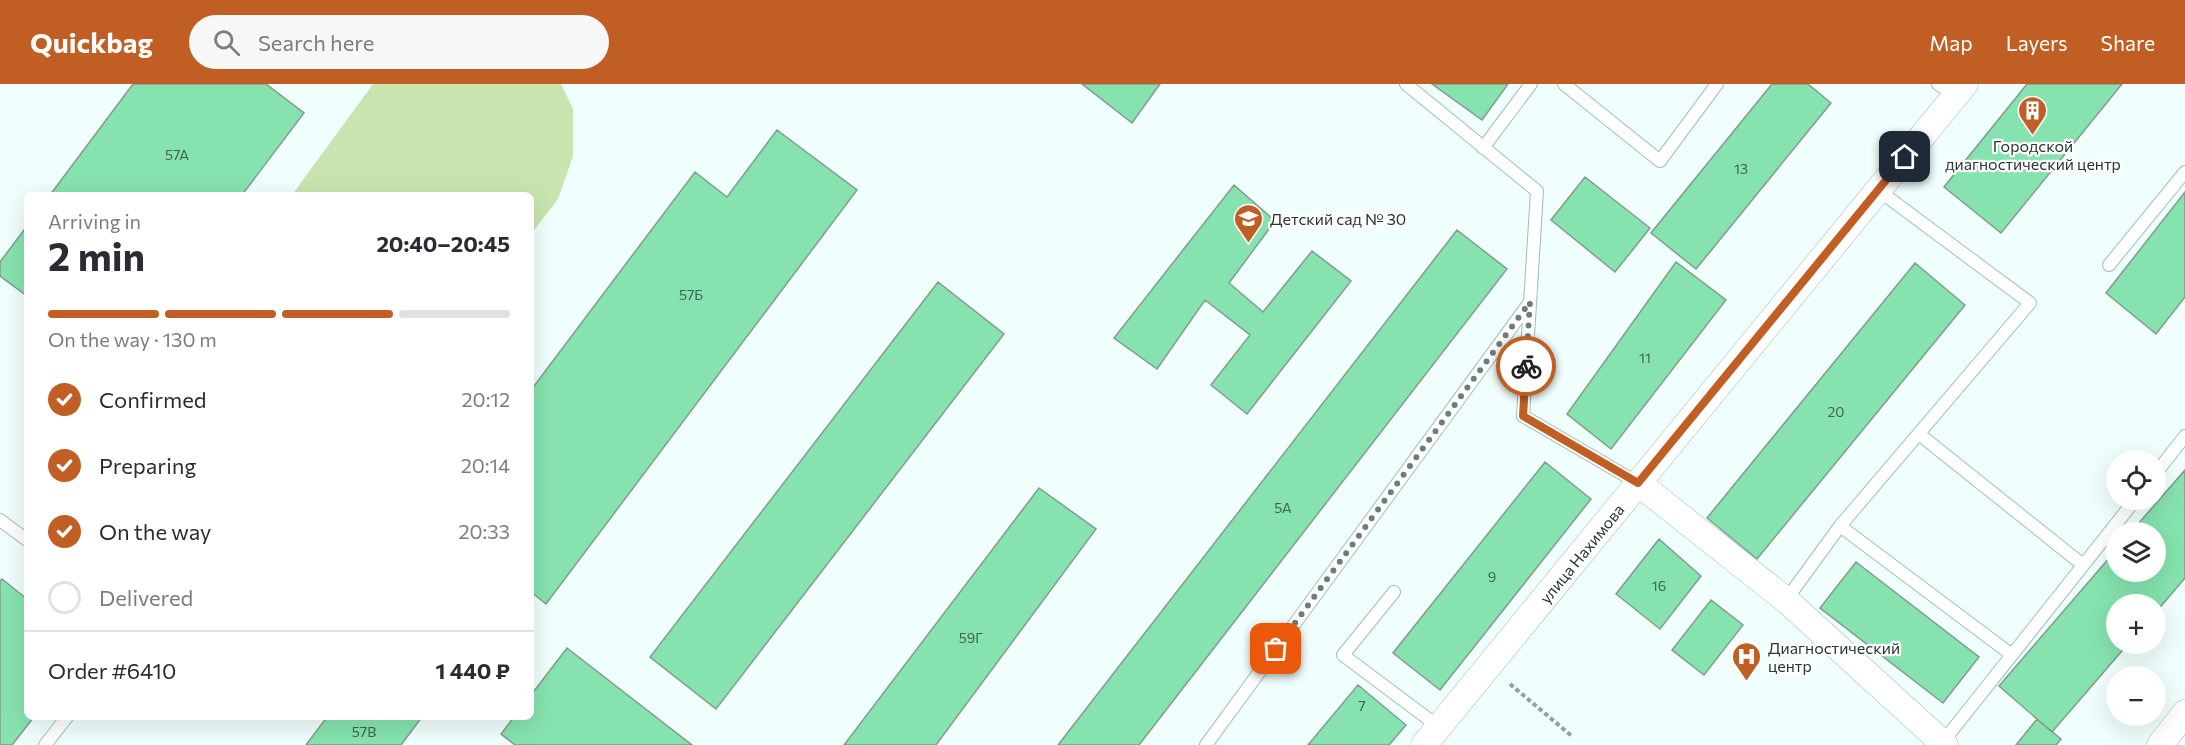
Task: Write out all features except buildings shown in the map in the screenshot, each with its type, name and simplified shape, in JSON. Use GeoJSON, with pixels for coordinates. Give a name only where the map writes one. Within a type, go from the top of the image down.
{"type":"FeatureCollection","features":[{"type":"Feature","properties":{"kind":"street","name":"улица Нахимова"},"geometry":{"type":"LineString","coordinates":[[1432,736],[1878,190],[1953,88]]}},
{"type":"Feature","properties":{"kind":"street"},"geometry":{"type":"LineString","coordinates":[[1638,483],[1786,600],[1944,744]]}},
{"type":"Feature","properties":{"kind":"street"},"geometry":{"type":"LineString","coordinates":[[2160,745],[2185,713]]}},
{"type":"Feature","properties":{"kind":"lane"},"geometry":{"type":"LineString","coordinates":[[1406,84],[1537,191],[1523,416],[1638,483]]}},
{"type":"Feature","properties":{"kind":"lane"},"geometry":{"type":"LineString","coordinates":[[1483,148],[1531,84]]}},
{"type":"Feature","properties":{"kind":"lane"},"geometry":{"type":"LineString","coordinates":[[1564,84],[1660,161],[1717,84]]}},
{"type":"Feature","properties":{"kind":"lane"},"geometry":{"type":"LineString","coordinates":[[2109,266],[2185,172]]}},
{"type":"Feature","properties":{"kind":"lane"},"geometry":{"type":"LineString","coordinates":[[1786,600],[1840,526],[2031,303],[1878,190]]}},
{"type":"Feature","properties":{"kind":"lane"},"geometry":{"type":"LineString","coordinates":[[1206,745],[1530,302]]}},
{"type":"Feature","properties":{"kind":"lane"},"geometry":{"type":"LineString","coordinates":[[1919,434],[2083,565]]}},
{"type":"Feature","properties":{"kind":"lane"},"geometry":{"type":"LineString","coordinates":[[2166,460],[2185,436]]}},
{"type":"Feature","properties":{"kind":"lane"},"geometry":{"type":"LineString","coordinates":[[1944,744],[2127,510]]}},
{"type":"Feature","properties":{"kind":"lane"},"geometry":{"type":"LineString","coordinates":[[0,520],[24,538]]}},
{"type":"Feature","properties":{"kind":"lane"},"geometry":{"type":"LineString","coordinates":[[1840,526],[2012,655]]}},
{"type":"Feature","properties":{"kind":"lane"},"geometry":{"type":"LineString","coordinates":[[1394,592],[1343,655],[1432,736]]}},
{"type":"Feature","properties":{"kind":"lane"},"geometry":{"type":"LineString","coordinates":[[45,745],[65,720]]}},
{"type":"Feature","properties":{"kind":"path"},"geometry":{"type":"LineString","coordinates":[[1489,666],[1573,737]]}},
{"type":"Feature","properties":{"kind":"green space"},"geometry":{"type":"Polygon","coordinates":[[[373,84],[561,84],[573,109],[573,156],[558,199],[534,230],[534,192],[294,192],[373,84]]]}},
{"type":"Feature","properties":{"kind":"way so far"},"geometry":{"type":"LineString","coordinates":[[1276,649],[1530,302],[1526,366]]}},
{"type":"Feature","properties":{"kind":"place","name":"Городской диагностический центр"},"geometry":{"type":"Point","coordinates":[2033,136]}},
{"type":"Feature","properties":{"kind":"place","name":"Детский сад № 30"},"geometry":{"type":"Point","coordinates":[1249,244]}},
{"type":"Feature","properties":{"kind":"place","name":"Диагностический центр"},"geometry":{"type":"Point","coordinates":[1747,682]}},
{"type":"Feature","properties":{"kind":"route"},"geometry":{"type":"LineString","coordinates":[[1526,366],[1523,416],[1638,483],[1905,157]]}}]}
